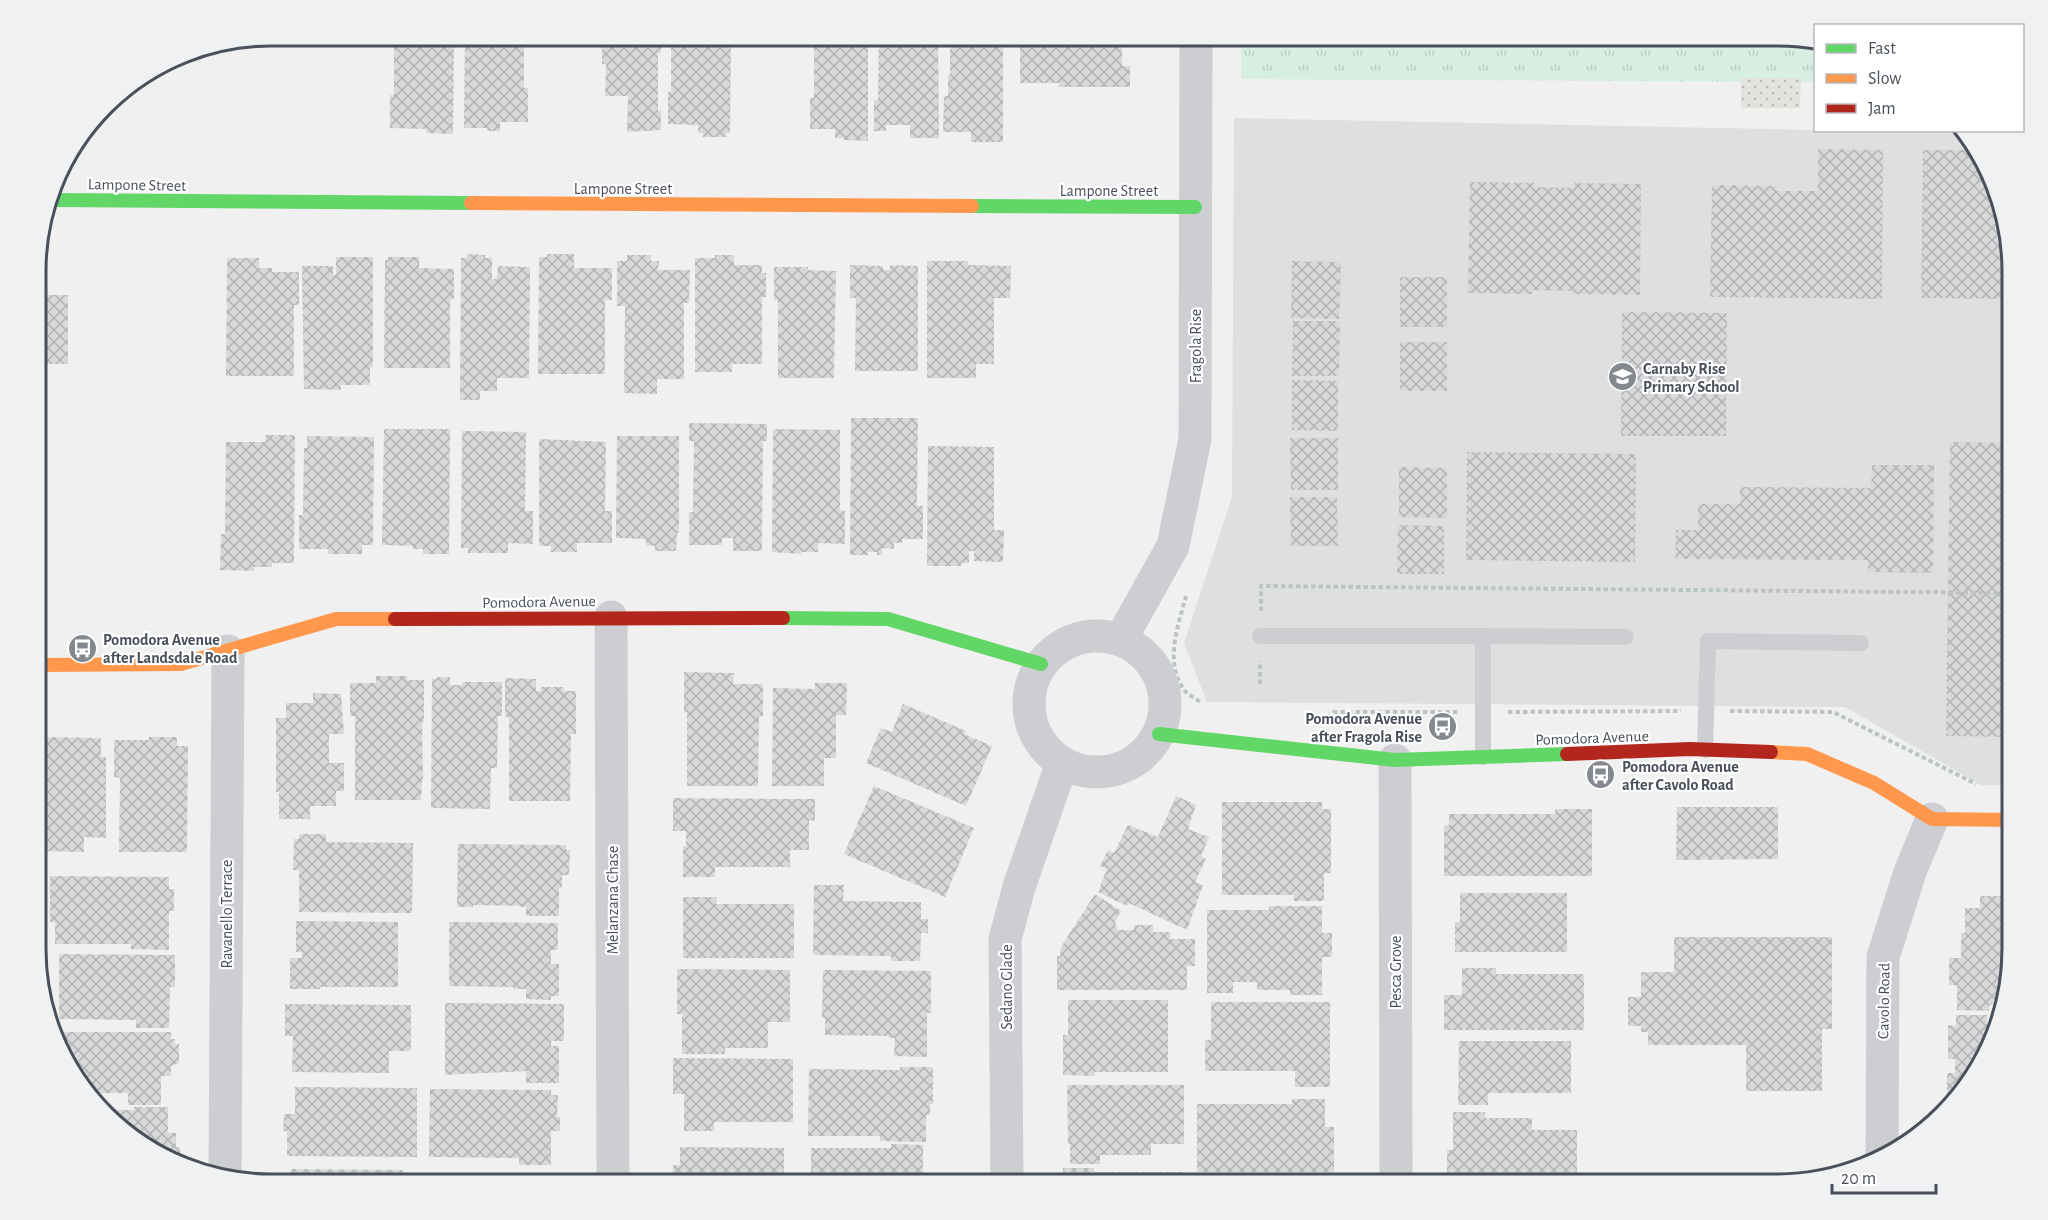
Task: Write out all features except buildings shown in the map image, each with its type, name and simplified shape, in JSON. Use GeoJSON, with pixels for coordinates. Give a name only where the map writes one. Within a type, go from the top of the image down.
{"type":"FeatureCollection","features":[{"type":"Feature","properties":{"kind":"street","name":"Fragola Rise"},"geometry":{"type":"LineString","coordinates":[[1121,639],[1173,546],[1195,439],[1196,46]]}},
{"type":"Feature","properties":{"kind":"street","name":"Lampone Street"},"geometry":{"type":"LineString","coordinates":[[58,200],[1195,207]]}},
{"type":"Feature","properties":{"kind":"street","name":"Pomodora Avenue"},"geometry":{"type":"LineString","coordinates":[[46,665],[181,664],[336,619],[610,617],[888,619],[1041,664]]}},
{"type":"Feature","properties":{"kind":"street","name":"Melanzana Chase"},"geometry":{"type":"LineString","coordinates":[[610,617],[613,1174]]}},
{"type":"Feature","properties":{"kind":"street"},"geometry":{"type":"LineString","coordinates":[[1099,635],[1121,639],[1141,651],[1156,668],[1164,689],[1165,712],[1159,734],[1146,753],[1127,766],[1106,772],[1083,772],[1062,763],[1045,748],[1039,739],[1028,707],[1031,685],[1041,664],[1056,648],[1077,638],[1099,635]]}},
{"type":"Feature","properties":{"kind":"street","name":"Ravanello Terrace"},"geometry":{"type":"LineString","coordinates":[[225,1168],[228,651]]}},
{"type":"Feature","properties":{"kind":"street","name":"Pomodora Avenue"},"geometry":{"type":"LineString","coordinates":[[1159,734],[1395,760],[1705,750],[1807,754],[1874,783],[1932,819]]}},
{"type":"Feature","properties":{"kind":"street","name":"Pesca Grove"},"geometry":{"type":"LineString","coordinates":[[1395,760],[1396,1174]]}},
{"type":"Feature","properties":{"kind":"street","name":"Sedano Glade"},"geometry":{"type":"LineString","coordinates":[[1007,1174],[1005,939],[1019,887],[1062,763]]}},
{"type":"Feature","properties":{"kind":"street"},"geometry":{"type":"LineString","coordinates":[[1932,819],[2002,820]]}},
{"type":"Feature","properties":{"kind":"street","name":"Cavolo Road"},"geometry":{"type":"LineString","coordinates":[[1882,1147],[1883,957],[1910,872],[1932,819]]}},
{"type":"Feature","properties":{"kind":"lane"},"geometry":{"type":"LineString","coordinates":[[1260,636],[1626,637]]}},
{"type":"Feature","properties":{"kind":"lane"},"geometry":{"type":"LineString","coordinates":[[1483,757],[1484,636]]}},
{"type":"Feature","properties":{"kind":"lane"},"geometry":{"type":"LineString","coordinates":[[1705,750],[1708,641],[1862,643]]}},
{"type":"Feature","properties":{"kind":"path"},"geometry":{"type":"LineString","coordinates":[[1260,684],[1261,586],[2002,593]]}},
{"type":"Feature","properties":{"kind":"path"},"geometry":{"type":"LineString","coordinates":[[1187,595],[1175,638],[1174,658],[1178,678],[1187,692],[1205,705]]}},
{"type":"Feature","properties":{"kind":"path"},"geometry":{"type":"LineString","coordinates":[[1507,712],[1692,711]]}},
{"type":"Feature","properties":{"kind":"path"},"geometry":{"type":"LineString","coordinates":[[1727,711],[1833,712],[1984,788]]}},
{"type":"Feature","properties":{"kind":"path"},"geometry":{"type":"LineString","coordinates":[[1320,723],[1334,712],[1461,712]]}},
{"type":"Feature","properties":{"kind":"shaded area","name":"Carnaby Rise Primary School"},"geometry":{"type":"Polygon","coordinates":[[[1234,118],[1814,130],[1814,132],[1953,132],[1971,159],[1990,199],[2000,242],[2002,272],[2002,785],[1981,785],[1845,707],[1207,702],[1184,643],[1232,497],[1234,118]]]}},
{"type":"Feature","properties":{"kind":"green space"},"geometry":{"type":"Polygon","coordinates":[[[1241,46],[1776,46],[1814,50],[1814,82],[1241,79],[1241,46]]]}},
{"type":"Feature","properties":{"kind":"sand"},"geometry":{"type":"Polygon","coordinates":[[[1741,78],[1801,78],[1800,108],[1741,108],[1741,78]]]}},
{"type":"Feature","properties":{"kind":"traffic: fast"},"geometry":{"type":"LineString","coordinates":[[58,200],[471,203]]}},
{"type":"Feature","properties":{"kind":"traffic: fast"},"geometry":{"type":"LineString","coordinates":[[972,206],[1195,207]]}},
{"type":"Feature","properties":{"kind":"traffic: fast"},"geometry":{"type":"LineString","coordinates":[[783,618],[888,619],[1041,664]]}},
{"type":"Feature","properties":{"kind":"traffic: fast"},"geometry":{"type":"LineString","coordinates":[[1159,734],[1395,760],[1567,754]]}},
{"type":"Feature","properties":{"kind":"traffic: slow"},"geometry":{"type":"LineString","coordinates":[[471,203],[972,206]]}},
{"type":"Feature","properties":{"kind":"traffic: slow"},"geometry":{"type":"LineString","coordinates":[[46,665],[181,664],[336,619],[395,619]]}},
{"type":"Feature","properties":{"kind":"traffic: slow"},"geometry":{"type":"LineString","coordinates":[[1771,752],[1807,754],[1874,783],[1932,819],[2002,820]]}},
{"type":"Feature","properties":{"kind":"traffic: jam"},"geometry":{"type":"LineString","coordinates":[[395,619],[783,618]]}},
{"type":"Feature","properties":{"kind":"traffic: jam"},"geometry":{"type":"LineString","coordinates":[[1567,754],[1690,749],[1771,752]]}},
{"type":"Feature","properties":{"kind":"place","name":"Carnaby Rise Primary School"},"geometry":{"type":"Point","coordinates":[1622,377]}},
{"type":"Feature","properties":{"kind":"place","name":"Pomodora Avenue after Landsdale Road"},"geometry":{"type":"Point","coordinates":[82,648]}},
{"type":"Feature","properties":{"kind":"place","name":"Pomodora Avenue after Fragola Rise"},"geometry":{"type":"Point","coordinates":[1443,727]}},
{"type":"Feature","properties":{"kind":"place","name":"Pomodora Avenue after Cavolo Road"},"geometry":{"type":"Point","coordinates":[1601,775]}}]}
